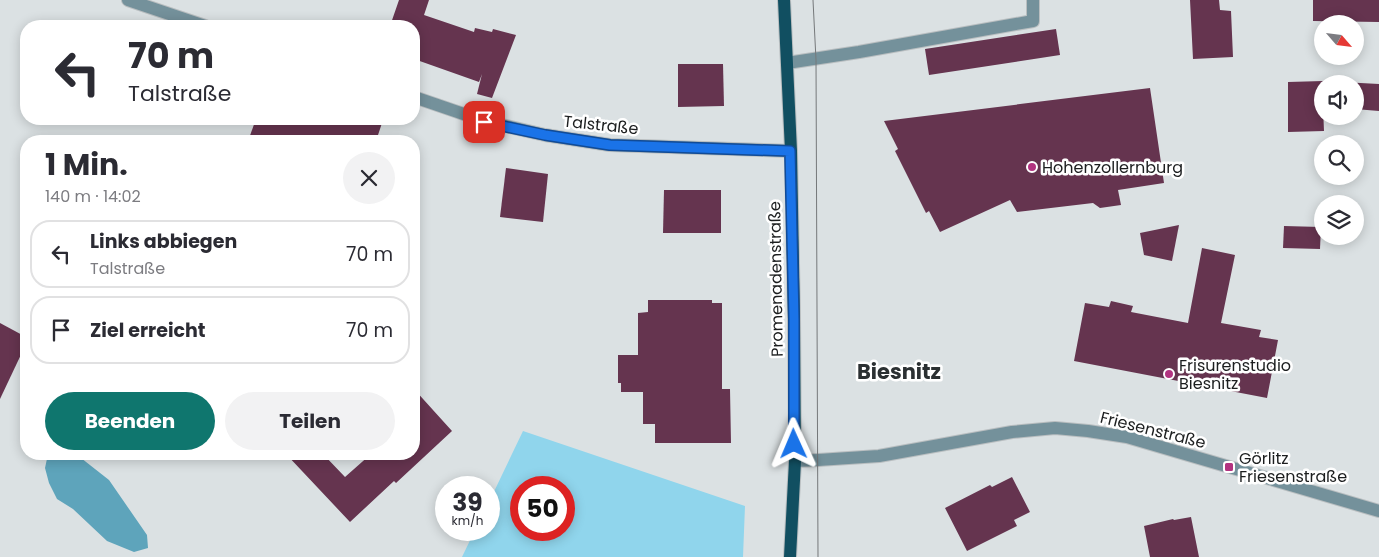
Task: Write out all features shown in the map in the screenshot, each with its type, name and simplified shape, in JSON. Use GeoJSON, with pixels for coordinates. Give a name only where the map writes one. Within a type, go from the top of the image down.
{"type":"FeatureCollection","features":[{"type":"Feature","properties":{"kind":"main road","name":"Promenadenstraße"},"geometry":{"type":"LineString","coordinates":[[784,0],[794,319],[794,460],[790,557]]}},
{"type":"Feature","properties":{"kind":"street"},"geometry":{"type":"LineString","coordinates":[[128,0],[187,20]]}},
{"type":"Feature","properties":{"kind":"street"},"geometry":{"type":"LineString","coordinates":[[787,63],[1033,21],[1032,0]]}},
{"type":"Feature","properties":{"kind":"street","name":"Talstraße"},"geometry":{"type":"LineString","coordinates":[[420,100],[484,122],[545,135],[610,145],[790,151]]}},
{"type":"Feature","properties":{"kind":"street","name":"Friesenstraße"},"geometry":{"type":"LineString","coordinates":[[794,460],[879,456],[1012,432],[1055,428],[1088,430],[1127,436],[1379,511]]}},
{"type":"Feature","properties":{"kind":"shaded area"},"geometry":{"type":"Polygon","coordinates":[[[523,431],[745,506],[743,557],[462,557],[470,541],[500,541],[500,479],[523,431]]]}},
{"type":"Feature","properties":{"kind":"shaded area"},"geometry":{"type":"Polygon","coordinates":[[[47,460],[84,460],[109,480],[147,535],[148,548],[134,552],[107,541],[73,509],[57,499],[49,483],[45,468],[47,460]]]}},
{"type":"Feature","properties":{"kind":"building"},"geometry":{"type":"Polygon","coordinates":[[[399,0],[429,0],[424,15],[474,32],[475,28],[492,32],[493,29],[516,35],[492,98],[477,94],[482,74],[479,82],[420,61],[420,20],[392,20],[399,0]]]}},
{"type":"Feature","properties":{"kind":"building"},"geometry":{"type":"Polygon","coordinates":[[[1190,0],[1219,0],[1220,10],[1231,11],[1233,57],[1193,59],[1190,0]]]}},
{"type":"Feature","properties":{"kind":"building"},"geometry":{"type":"Polygon","coordinates":[[[1313,0],[1379,0],[1379,22],[1364,22],[1364,15],[1314,15],[1313,21],[1313,0]]]}},
{"type":"Feature","properties":{"kind":"building"},"geometry":{"type":"Polygon","coordinates":[[[1056,29],[1060,55],[929,75],[925,49],[1056,29]]]}},
{"type":"Feature","properties":{"kind":"building"},"geometry":{"type":"Polygon","coordinates":[[[678,64],[723,64],[724,106],[678,107],[678,64]]]}},
{"type":"Feature","properties":{"kind":"building"},"geometry":{"type":"Polygon","coordinates":[[[1314,81],[1314,125],[1324,125],[1324,131],[1288,132],[1288,82],[1314,81]]]}},
{"type":"Feature","properties":{"kind":"building"},"geometry":{"type":"Polygon","coordinates":[[[1364,83],[1379,84],[1379,111],[1364,110],[1364,83]]]}},
{"type":"Feature","properties":{"kind":"building","name":"Hohenzollernburg"},"geometry":{"type":"Polygon","coordinates":[[[1150,88],[1164,183],[1118,190],[1121,205],[1100,208],[1093,203],[1017,212],[1010,200],[940,232],[929,211],[926,213],[895,151],[898,149],[884,121],[1150,88]]]}},
{"type":"Feature","properties":{"kind":"building"},"geometry":{"type":"Polygon","coordinates":[[[254,125],[381,125],[378,135],[250,135],[254,125]]]}},
{"type":"Feature","properties":{"kind":"building"},"geometry":{"type":"Polygon","coordinates":[[[506,168],[548,174],[543,222],[500,217],[506,168]]]}},
{"type":"Feature","properties":{"kind":"building"},"geometry":{"type":"Polygon","coordinates":[[[664,190],[721,190],[721,233],[663,233],[664,190]]]}},
{"type":"Feature","properties":{"kind":"building"},"geometry":{"type":"Polygon","coordinates":[[[1179,225],[1172,261],[1144,255],[1140,233],[1179,225]]]}},
{"type":"Feature","properties":{"kind":"building"},"geometry":{"type":"Polygon","coordinates":[[[1284,226],[1314,227],[1314,245],[1320,245],[1320,249],[1283,248],[1284,226]]]}},
{"type":"Feature","properties":{"kind":"building"},"geometry":{"type":"Polygon","coordinates":[[[1202,248],[1235,255],[1221,323],[1261,330],[1259,337],[1278,340],[1267,398],[1074,361],[1085,303],[1109,307],[1111,301],[1133,306],[1131,312],[1188,323],[1202,248]]]}},
{"type":"Feature","properties":{"kind":"building"},"geometry":{"type":"Polygon","coordinates":[[[648,300],[712,300],[712,303],[722,303],[722,389],[730,389],[731,443],[655,443],[655,424],[643,424],[643,392],[621,392],[621,383],[618,383],[618,355],[638,355],[638,313],[648,312],[648,300]]]}},
{"type":"Feature","properties":{"kind":"building"},"geometry":{"type":"Polygon","coordinates":[[[0,323],[20,334],[20,357],[0,399],[0,323]]]}},
{"type":"Feature","properties":{"kind":"building"},"geometry":{"type":"Polygon","coordinates":[[[420,396],[452,431],[396,483],[394,481],[350,522],[292,460],[329,460],[345,477],[364,460],[420,460],[420,396]]]}},
{"type":"Feature","properties":{"kind":"building"},"geometry":{"type":"Polygon","coordinates":[[[1012,477],[1030,512],[1014,520],[1017,526],[967,551],[945,508],[990,485],[992,487],[1012,477]]]}},
{"type":"Feature","properties":{"kind":"building"},"geometry":{"type":"Polygon","coordinates":[[[1191,517],[1199,557],[1150,557],[1144,526],[1191,517]]]}},
{"type":"Feature","properties":{"kind":"tram line"},"geometry":{"type":"LineString","coordinates":[[813,0],[816,60],[818,557]]}},
{"type":"Feature","properties":{"kind":"place","name":"Hohenzollernburg"},"geometry":{"type":"Point","coordinates":[1032,167]}},
{"type":"Feature","properties":{"kind":"place","name":"Frisurenstudio Biesnitz"},"geometry":{"type":"Point","coordinates":[1169,374]}},
{"type":"Feature","properties":{"kind":"place","name":"Görlitz Friesenstraße"},"geometry":{"type":"Point","coordinates":[1229,467]}},
{"type":"Feature","properties":{"kind":"district","name":"Biesnitz"},"geometry":{"type":"Point","coordinates":[899,371]}},
{"type":"Feature","properties":{"kind":"route"},"geometry":{"type":"LineString","coordinates":[[484,122],[545,135],[610,145],[790,151],[794,319],[794,444]]}}]}
